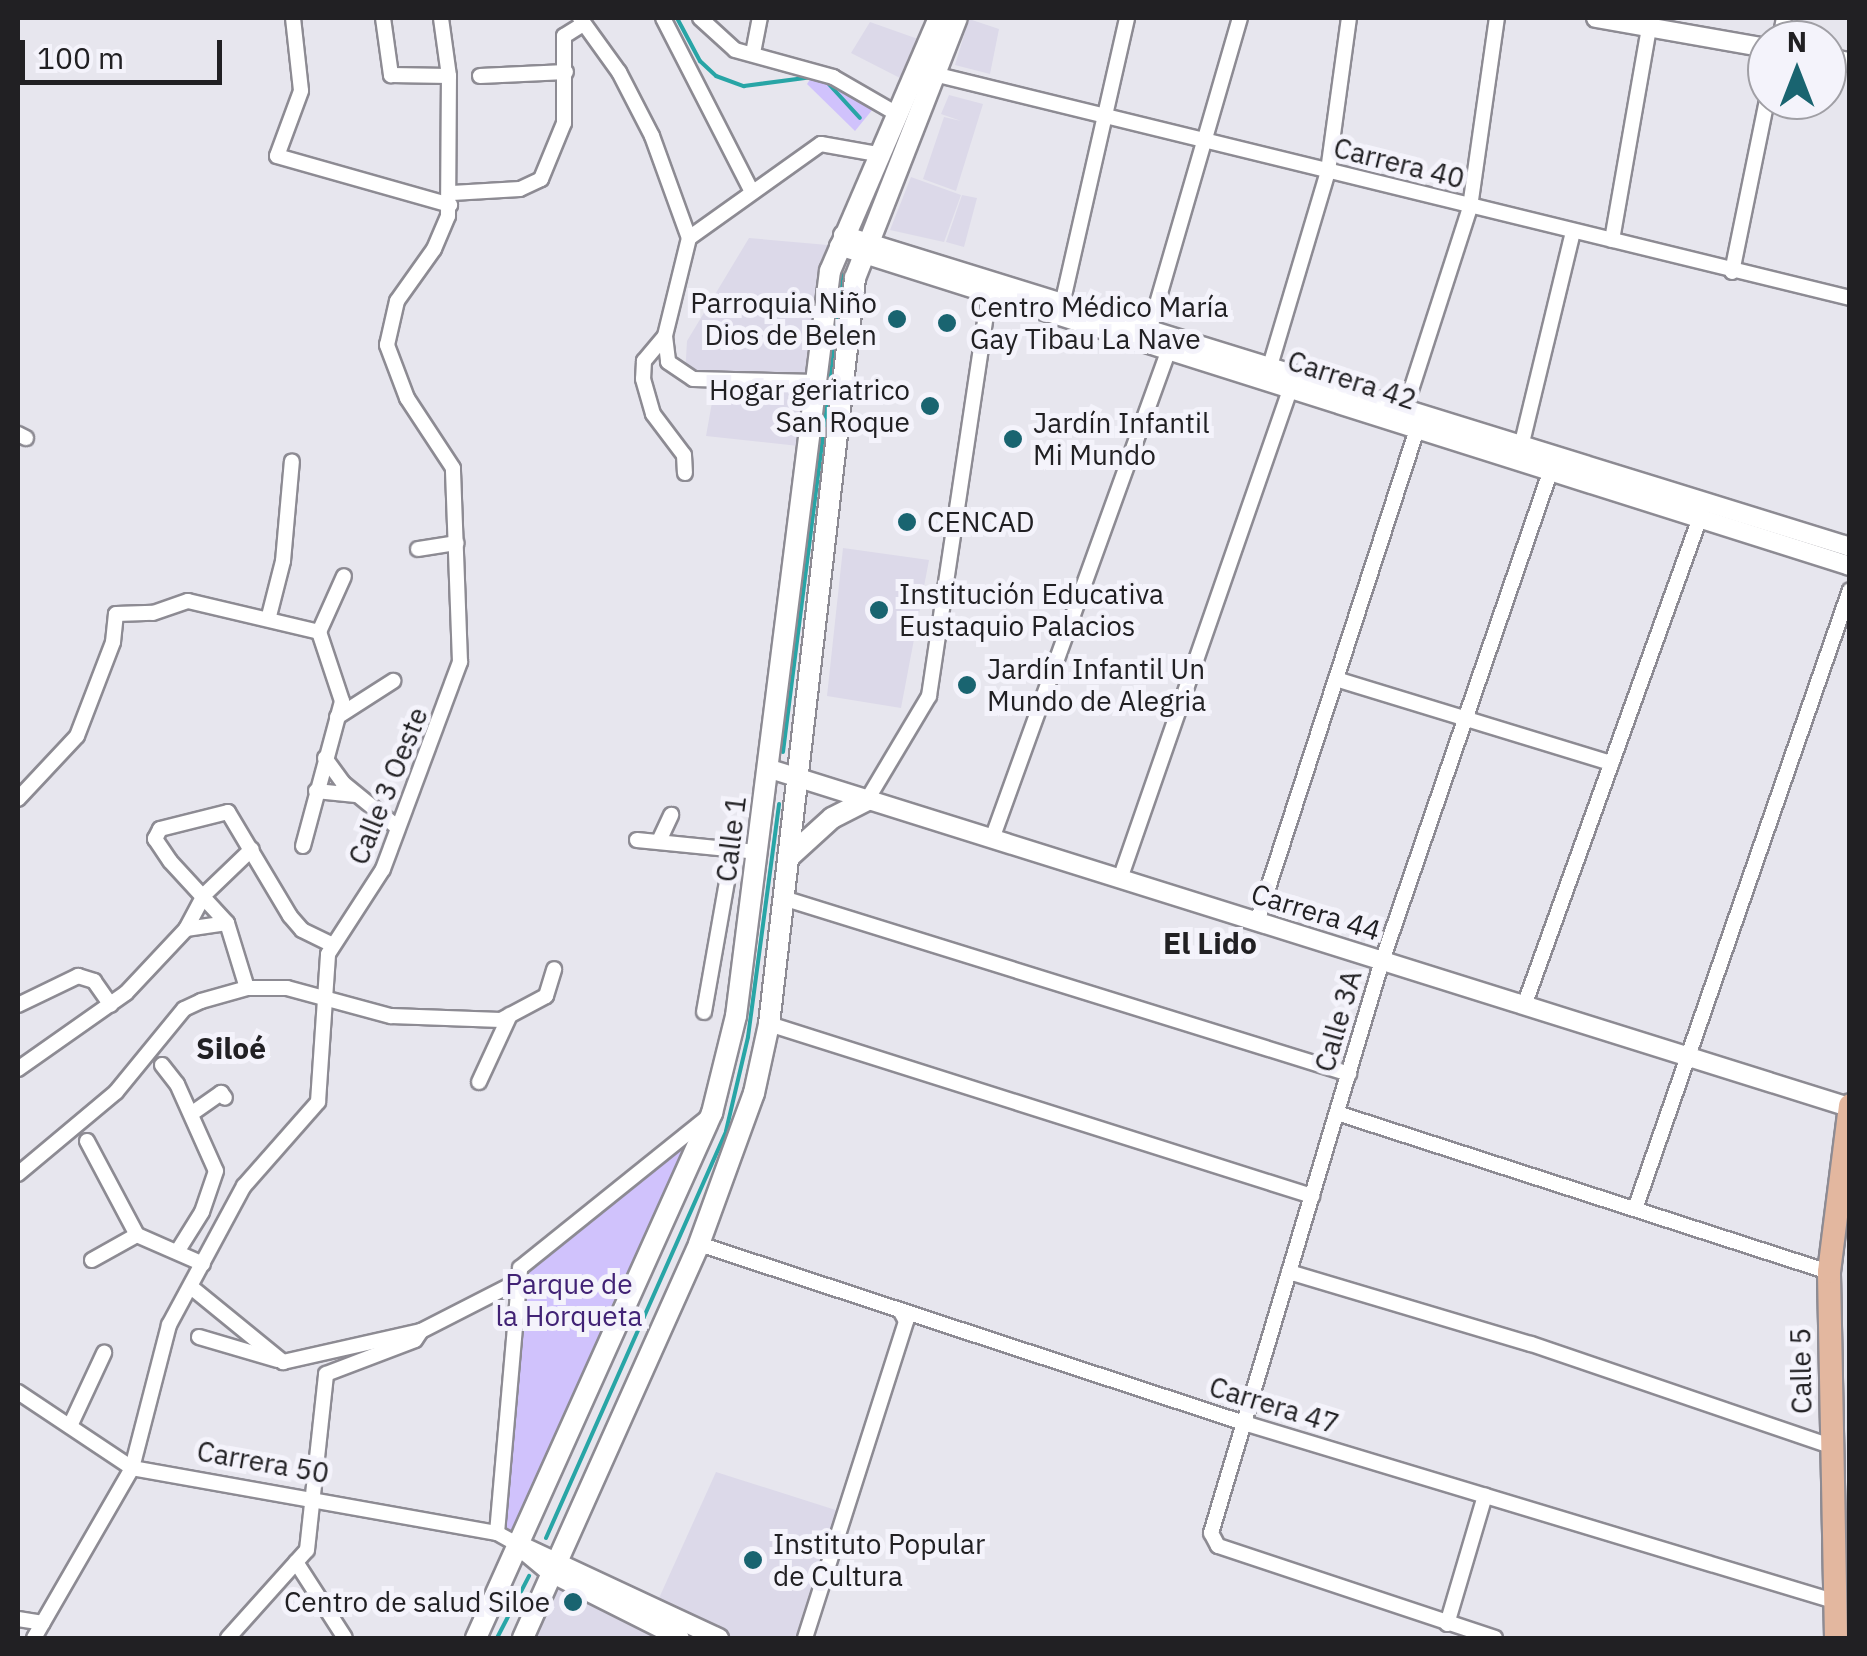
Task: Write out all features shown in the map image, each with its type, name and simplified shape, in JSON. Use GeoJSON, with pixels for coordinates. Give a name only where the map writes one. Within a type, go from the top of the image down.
{"type":"FeatureCollection","features":[{"type":"Feature","properties":{"kind":"main road","name":"Calle 1"},"geometry":{"type":"LineString","coordinates":[[476,1638],[712,1113],[736,1016],[816,382],[841,240],[939,18]]}},
{"type":"Feature","properties":{"kind":"main road"},"geometry":{"type":"LineString","coordinates":[[523,1638],[699,1244],[754,1092],[770,1024],[865,248],[938,75],[957,18]]}},
{"type":"Feature","properties":{"kind":"main road"},"geometry":{"type":"LineString","coordinates":[[788,858],[832,818],[867,800]]}},
{"type":"Feature","properties":{"kind":"main road","name":"Calle 5"},"geometry":{"type":"LineString","coordinates":[[1836,1638],[1829,1272],[1849,1107]]}},
{"type":"Feature","properties":{"kind":"street"},"geometry":{"type":"LineString","coordinates":[[294,18],[301,91],[277,156],[450,199],[520,189],[541,179],[564,123],[564,36],[582,21],[620,72],[652,136],[689,238],[665,336],[668,362],[694,379],[816,382]]}},
{"type":"Feature","properties":{"kind":"street"},"geometry":{"type":"LineString","coordinates":[[384,18],[391,75],[449,76]]}},
{"type":"Feature","properties":{"kind":"street","name":"Calle 3 Oeste"},"geometry":{"type":"LineString","coordinates":[[34,1638],[132,1468],[169,1325],[221,1228],[267,1156],[318,1102],[322,997],[334,945],[375,885],[460,662],[450,458],[407,398],[387,345],[397,300],[434,249],[450,199],[449,76],[441,18]]}},
{"type":"Feature","properties":{"kind":"street"},"geometry":{"type":"LineString","coordinates":[[663,18],[752,192]]}},
{"type":"Feature","properties":{"kind":"street"},"geometry":{"type":"LineString","coordinates":[[700,18],[720,42],[833,77],[897,114]]}},
{"type":"Feature","properties":{"kind":"street"},"geometry":{"type":"LineString","coordinates":[[753,53],[760,18]]}},
{"type":"Feature","properties":{"kind":"street"},"geometry":{"type":"LineString","coordinates":[[1061,309],[1108,118],[1126,18]]}},
{"type":"Feature","properties":{"kind":"street"},"geometry":{"type":"LineString","coordinates":[[1147,336],[1208,142],[1240,18]]}},
{"type":"Feature","properties":{"kind":"street"},"geometry":{"type":"LineString","coordinates":[[1268,374],[1328,171],[1350,18]]}},
{"type":"Feature","properties":{"kind":"street"},"geometry":{"type":"LineString","coordinates":[[1257,922],[1336,679],[1470,207],[1496,18]]}},
{"type":"Feature","properties":{"kind":"street"},"geometry":{"type":"LineString","coordinates":[[1596,18],[1747,44]]}},
{"type":"Feature","properties":{"kind":"street"},"geometry":{"type":"LineString","coordinates":[[1612,240],[1648,27]]}},
{"type":"Feature","properties":{"kind":"street"},"geometry":{"type":"LineString","coordinates":[[480,76],[566,72]]}},
{"type":"Feature","properties":{"kind":"street","name":"Carrera 40"},"geometry":{"type":"LineString","coordinates":[[938,75],[1850,298]]}},
{"type":"Feature","properties":{"kind":"street"},"geometry":{"type":"LineString","coordinates":[[1732,272],[1764,120]]}},
{"type":"Feature","properties":{"kind":"street"},"geometry":{"type":"LineString","coordinates":[[689,238],[820,144],[877,154]]}},
{"type":"Feature","properties":{"kind":"street"},"geometry":{"type":"LineString","coordinates":[[1520,453],[1573,232]]}},
{"type":"Feature","properties":{"kind":"street","name":"Carrera 42"},"geometry":{"type":"LineString","coordinates":[[841,240],[1702,510],[1850,547]]}},
{"type":"Feature","properties":{"kind":"street"},"geometry":{"type":"LineString","coordinates":[[867,800],[929,696],[990,287]]}},
{"type":"Feature","properties":{"kind":"street"},"geometry":{"type":"LineString","coordinates":[[665,336],[644,361],[642,379],[653,414],[684,455],[685,474]]}},
{"type":"Feature","properties":{"kind":"street"},"geometry":{"type":"LineString","coordinates":[[992,839],[1171,344]]}},
{"type":"Feature","properties":{"kind":"street"},"geometry":{"type":"LineString","coordinates":[[1120,879],[1293,382]]}},
{"type":"Feature","properties":{"kind":"street"},"geometry":{"type":"LineString","coordinates":[[269,616],[292,461]]}},
{"type":"Feature","properties":{"kind":"street","name":"Calle 3A"},"geometry":{"type":"LineString","coordinates":[[1446,1624],[1218,1546],[1211,1534],[1382,961],[1553,464]]}},
{"type":"Feature","properties":{"kind":"street"},"geometry":{"type":"LineString","coordinates":[[1524,1006],[1702,510]]}},
{"type":"Feature","properties":{"kind":"street","name":"Carrera 42"},"geometry":{"type":"LineString","coordinates":[[1702,510],[1850,566]]}},
{"type":"Feature","properties":{"kind":"street"},"geometry":{"type":"LineString","coordinates":[[418,549],[457,543]]}},
{"type":"Feature","properties":{"kind":"street"},"geometry":{"type":"LineString","coordinates":[[303,846],[342,692],[319,632],[344,576]]}},
{"type":"Feature","properties":{"kind":"street"},"geometry":{"type":"LineString","coordinates":[[1635,1210],[1850,590]]}},
{"type":"Feature","properties":{"kind":"street"},"geometry":{"type":"LineString","coordinates":[[18,799],[77,736],[113,642],[116,614],[154,613],[188,601],[269,616],[319,632]]}},
{"type":"Feature","properties":{"kind":"street"},"geometry":{"type":"LineString","coordinates":[[1336,679],[1612,763]]}},
{"type":"Feature","properties":{"kind":"street"},"geometry":{"type":"LineString","coordinates":[[338,717],[393,682]]}},
{"type":"Feature","properties":{"kind":"street"},"geometry":{"type":"LineString","coordinates":[[325,758],[356,796],[397,827]]}},
{"type":"Feature","properties":{"kind":"street","name":"Carrera 44"},"geometry":{"type":"LineString","coordinates":[[768,768],[1849,1107]]}},
{"type":"Feature","properties":{"kind":"street"},"geometry":{"type":"LineString","coordinates":[[316,791],[356,796]]}},
{"type":"Feature","properties":{"kind":"street"},"geometry":{"type":"LineString","coordinates":[[248,988],[228,922],[170,861],[154,833],[226,811],[302,930],[334,945]]}},
{"type":"Feature","properties":{"kind":"street"},"geometry":{"type":"LineString","coordinates":[[660,841],[671,815]]}},
{"type":"Feature","properties":{"kind":"street"},"geometry":{"type":"LineString","coordinates":[[638,840],[758,852]]}},
{"type":"Feature","properties":{"kind":"street"},"geometry":{"type":"LineString","coordinates":[[704,1012],[733,848]]}},
{"type":"Feature","properties":{"kind":"street"},"geometry":{"type":"LineString","coordinates":[[18,1069],[111,1004],[186,929],[204,895],[252,849]]}},
{"type":"Feature","properties":{"kind":"street"},"geometry":{"type":"LineString","coordinates":[[783,898],[1349,1074]]}},
{"type":"Feature","properties":{"kind":"street"},"geometry":{"type":"LineString","coordinates":[[186,929],[228,922]]}},
{"type":"Feature","properties":{"kind":"street"},"geometry":{"type":"LineString","coordinates":[[18,1174],[116,1092],[184,1008],[248,988],[322,997],[390,1016],[510,1015],[546,996],[554,969]]}},
{"type":"Feature","properties":{"kind":"street"},"geometry":{"type":"LineString","coordinates":[[18,1005],[78,976],[94,980],[111,1004]]}},
{"type":"Feature","properties":{"kind":"street"},"geometry":{"type":"LineString","coordinates":[[479,1082],[510,1015]]}},
{"type":"Feature","properties":{"kind":"street"},"geometry":{"type":"LineString","coordinates":[[770,1024],[1312,1196]]}},
{"type":"Feature","properties":{"kind":"street"},"geometry":{"type":"LineString","coordinates":[[162,1065],[191,1114],[216,1171],[199,1216],[177,1252]]}},
{"type":"Feature","properties":{"kind":"street"},"geometry":{"type":"LineString","coordinates":[[191,1114],[221,1093],[225,1098]]}},
{"type":"Feature","properties":{"kind":"street"},"geometry":{"type":"LineString","coordinates":[[497,1533],[514,1283],[520,1268],[712,1113]]}},
{"type":"Feature","properties":{"kind":"street"},"geometry":{"type":"LineString","coordinates":[[1337,1113],[1829,1272]]}},
{"type":"Feature","properties":{"kind":"street"},"geometry":{"type":"LineString","coordinates":[[87,1141],[137,1235],[203,1264]]}},
{"type":"Feature","properties":{"kind":"street"},"geometry":{"type":"LineString","coordinates":[[199,1216],[221,1228]]}},
{"type":"Feature","properties":{"kind":"street"},"geometry":{"type":"LineString","coordinates":[[92,1260],[137,1235]]}},
{"type":"Feature","properties":{"kind":"street","name":"Carrera 47"},"geometry":{"type":"LineString","coordinates":[[699,1244],[908,1317],[1244,1423],[1836,1602]]}},
{"type":"Feature","properties":{"kind":"street"},"geometry":{"type":"LineString","coordinates":[[1289,1272],[1531,1344],[1833,1447]]}},
{"type":"Feature","properties":{"kind":"street"},"geometry":{"type":"LineString","coordinates":[[199,1337],[282,1362],[421,1330],[514,1283]]}},
{"type":"Feature","properties":{"kind":"street"},"geometry":{"type":"LineString","coordinates":[[190,1287],[282,1362]]}},
{"type":"Feature","properties":{"kind":"street"},"geometry":{"type":"LineString","coordinates":[[805,1638],[908,1317]]}},
{"type":"Feature","properties":{"kind":"street"},"geometry":{"type":"LineString","coordinates":[[228,1638],[309,1544],[326,1374],[415,1340],[421,1330]]}},
{"type":"Feature","properties":{"kind":"street"},"geometry":{"type":"LineString","coordinates":[[70,1426],[104,1353]]}},
{"type":"Feature","properties":{"kind":"street"},"geometry":{"type":"LineString","coordinates":[[18,1413],[21,1394]]}},
{"type":"Feature","properties":{"kind":"street","name":"Carrera 50"},"geometry":{"type":"LineString","coordinates":[[21,1394],[132,1468],[497,1533],[680,1638]]}},
{"type":"Feature","properties":{"kind":"street"},"geometry":{"type":"LineString","coordinates":[[1486,1496],[1446,1624],[1494,1638]]}},
{"type":"Feature","properties":{"kind":"street"},"geometry":{"type":"LineString","coordinates":[[296,1562],[345,1638]]}},
{"type":"Feature","properties":{"kind":"street","name":"Carrera 50"},"geometry":{"type":"LineString","coordinates":[[554,1566],[719,1638]]}},
{"type":"Feature","properties":{"kind":"street"},"geometry":{"type":"LineString","coordinates":[[18,1619],[43,1624]]}},
{"type":"Feature","properties":{"kind":"shaded area"},"geometry":{"type":"Polygon","coordinates":[[[969,19],[999,29],[990,74],[955,65],[969,19]]]}},
{"type":"Feature","properties":{"kind":"shaded area"},"geometry":{"type":"Polygon","coordinates":[[[870,22],[918,39],[900,78],[851,53],[870,22]]]}},
{"type":"Feature","properties":{"kind":"shaded area"},"geometry":{"type":"Polygon","coordinates":[[[949,95],[983,104],[956,191],[923,179],[944,117],[961,121],[941,114],[949,95]]]}},
{"type":"Feature","properties":{"kind":"shaded area"},"geometry":{"type":"Polygon","coordinates":[[[911,177],[961,195],[944,242],[890,230],[911,177]]]}},
{"type":"Feature","properties":{"kind":"shaded area"},"geometry":{"type":"Polygon","coordinates":[[[962,195],[977,198],[964,247],[946,242],[962,195]]]}},
{"type":"Feature","properties":{"kind":"shaded area"},"geometry":{"type":"Polygon","coordinates":[[[749,238],[839,246],[808,447],[706,436],[716,380],[685,376],[687,341],[749,238]]]}},
{"type":"Feature","properties":{"kind":"shaded area","name":"Institución Educativa Eustaquio Palacios"},"geometry":{"type":"Polygon","coordinates":[[[843,548],[929,560],[901,708],[827,696],[843,548]]]}},
{"type":"Feature","properties":{"kind":"shaded area","name":"Instituto Popular de Cultura"},"geometry":{"type":"Polygon","coordinates":[[[716,1472],[845,1513],[805,1638],[719,1638],[655,1607],[716,1472]]]}},
{"type":"Feature","properties":{"kind":"shaded area","name":"Centro de salud Siloe"},"geometry":{"type":"Polygon","coordinates":[[[551,1573],[680,1638],[523,1638],[551,1573]]]}},
{"type":"Feature","properties":{"kind":"green space"},"geometry":{"type":"Polygon","coordinates":[[[815,72],[877,104],[855,131],[807,84],[815,72]]]}},
{"type":"Feature","properties":{"kind":"green space","name":"Parque de la Horqueta"},"geometry":{"type":"Polygon","coordinates":[[[712,1113],[517,1544],[497,1533],[520,1268],[712,1113]]]}},
{"type":"Feature","properties":{"kind":"waterway"},"geometry":{"type":"LineString","coordinates":[[677,18],[700,61],[716,76],[744,86],[812,77]]}},
{"type":"Feature","properties":{"kind":"waterway"},"geometry":{"type":"LineString","coordinates":[[826,81],[860,118]]}},
{"type":"Feature","properties":{"kind":"waterway"},"geometry":{"type":"LineString","coordinates":[[783,752],[843,275]]}},
{"type":"Feature","properties":{"kind":"waterway"},"geometry":{"type":"LineString","coordinates":[[546,1538],[726,1131],[748,1037],[779,804]]}},
{"type":"Feature","properties":{"kind":"waterway"},"geometry":{"type":"LineString","coordinates":[[497,1638],[529,1576]]}},
{"type":"Feature","properties":{"kind":"place","name":"Parroquia Niño Dios de Belen"},"geometry":{"type":"Point","coordinates":[897,319]}},
{"type":"Feature","properties":{"kind":"place","name":"Centro Médico María Gay Tibau La Nave"},"geometry":{"type":"Point","coordinates":[947,323]}},
{"type":"Feature","properties":{"kind":"place","name":"Hogar geriatrico San Roque"},"geometry":{"type":"Point","coordinates":[930,406]}},
{"type":"Feature","properties":{"kind":"place","name":"Jardín Infantil Mi Mundo"},"geometry":{"type":"Point","coordinates":[1013,439]}},
{"type":"Feature","properties":{"kind":"place","name":"CENCAD"},"geometry":{"type":"Point","coordinates":[907,522]}},
{"type":"Feature","properties":{"kind":"place","name":"Institución Educativa Eustaquio Palacios"},"geometry":{"type":"Point","coordinates":[879,610]}},
{"type":"Feature","properties":{"kind":"place","name":"Jardín Infantil Un Mundo de Alegria"},"geometry":{"type":"Point","coordinates":[967,685]}},
{"type":"Feature","properties":{"kind":"place","name":"Instituto Popular de Cultura"},"geometry":{"type":"Point","coordinates":[753,1560]}},
{"type":"Feature","properties":{"kind":"place","name":"Centro de salud Siloe"},"geometry":{"type":"Point","coordinates":[573,1602]}},
{"type":"Feature","properties":{"kind":"district","name":"El Lido"},"geometry":{"type":"Point","coordinates":[1210,943]}},
{"type":"Feature","properties":{"kind":"district","name":"Siloé"},"geometry":{"type":"Point","coordinates":[231,1048]}}]}
